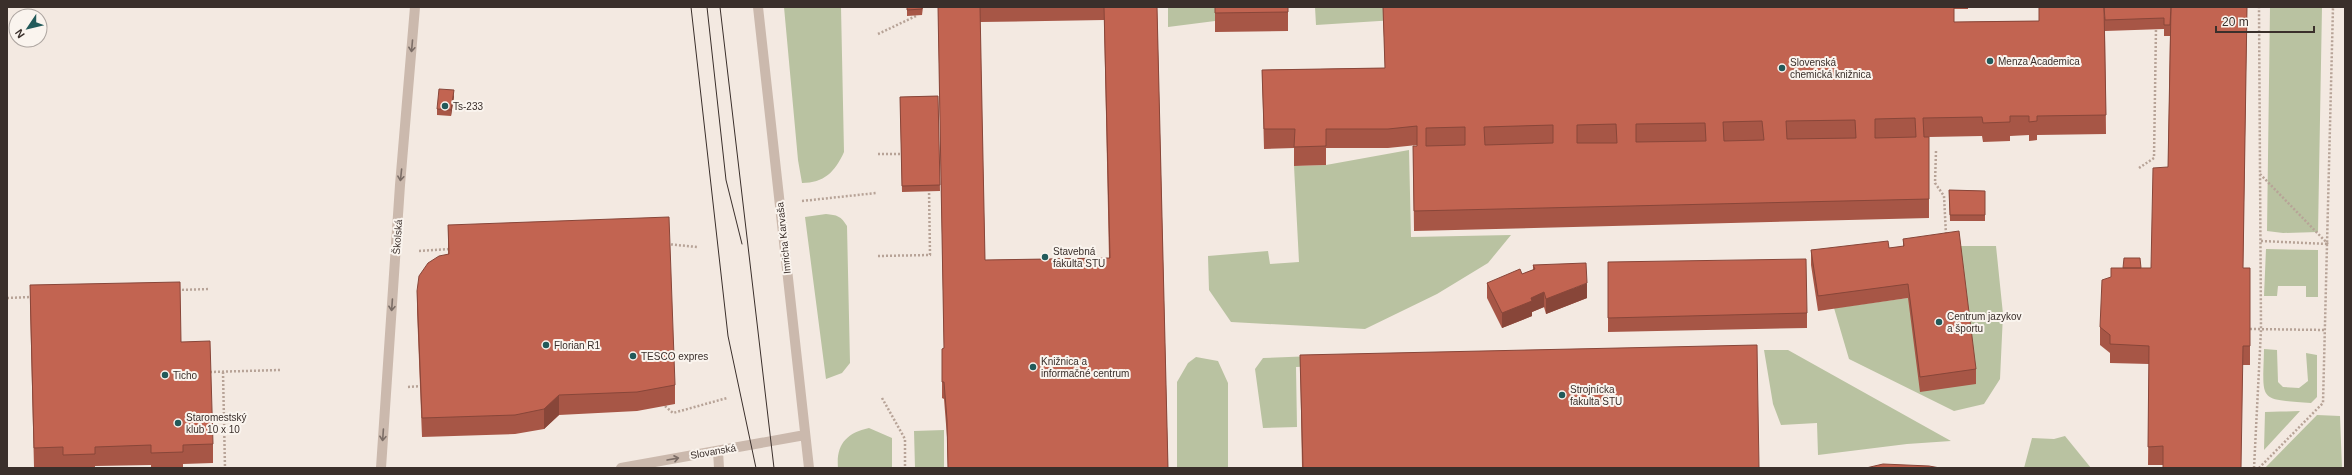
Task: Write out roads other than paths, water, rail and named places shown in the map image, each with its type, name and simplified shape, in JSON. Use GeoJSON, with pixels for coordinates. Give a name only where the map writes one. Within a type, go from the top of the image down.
{"type":"FeatureCollection","features":[{"type":"Feature","properties":{"kind":"street","name":"Školská"},"geometry":{"type":"LineString","coordinates":[[381,468],[400,185],[415,7]]}},
{"type":"Feature","properties":{"kind":"street","name":"Imricha Karvaša"},"geometry":{"type":"LineString","coordinates":[[758,7],[809,468]]}},
{"type":"Feature","properties":{"kind":"street","name":"Slovanská"},"geometry":{"type":"LineString","coordinates":[[621,468],[805,434]]}},
{"type":"Feature","properties":{"kind":"street"},"geometry":{"type":"LineString","coordinates":[[718,451],[719,468]]}},
{"type":"Feature","properties":{"kind":"tram line"},"geometry":{"type":"LineString","coordinates":[[691,7],[728,336],[756,468]]}},
{"type":"Feature","properties":{"kind":"tram line"},"geometry":{"type":"LineString","coordinates":[[707,7],[726,180],[742,244]]}},
{"type":"Feature","properties":{"kind":"tram line"},"geometry":{"type":"LineString","coordinates":[[720,7],[774,468]]}},
{"type":"Feature","properties":{"kind":"place","name":"Menza Academica"},"geometry":{"type":"Point","coordinates":[1990,61]}},
{"type":"Feature","properties":{"kind":"place","name":"Slovenská chemická knižnica"},"geometry":{"type":"Point","coordinates":[1782,68]}},
{"type":"Feature","properties":{"kind":"place","name":"Ts-233"},"geometry":{"type":"Point","coordinates":[445,106]}},
{"type":"Feature","properties":{"kind":"place","name":"Stavebná fakulta STU"},"geometry":{"type":"Point","coordinates":[1045,257]}},
{"type":"Feature","properties":{"kind":"place","name":"Centrum jazykov a športu"},"geometry":{"type":"Point","coordinates":[1939,322]}},
{"type":"Feature","properties":{"kind":"place","name":"Florian R1"},"geometry":{"type":"Point","coordinates":[546,345]}},
{"type":"Feature","properties":{"kind":"place","name":"TESCO expres"},"geometry":{"type":"Point","coordinates":[633,356]}},
{"type":"Feature","properties":{"kind":"place","name":"Knižnica a informačné centrum"},"geometry":{"type":"Point","coordinates":[1033,367]}},
{"type":"Feature","properties":{"kind":"place","name":"Ticho"},"geometry":{"type":"Point","coordinates":[165,375]}},
{"type":"Feature","properties":{"kind":"place","name":"Strojnícka fakulta STU"},"geometry":{"type":"Point","coordinates":[1562,395]}},
{"type":"Feature","properties":{"kind":"place","name":"Staromestský klub 10 x 10"},"geometry":{"type":"Point","coordinates":[178,423]}}]}
